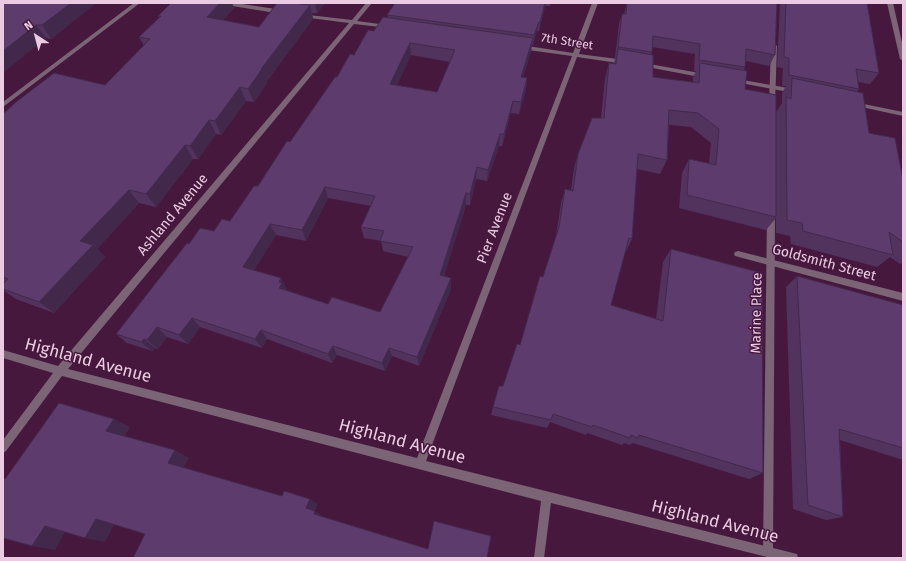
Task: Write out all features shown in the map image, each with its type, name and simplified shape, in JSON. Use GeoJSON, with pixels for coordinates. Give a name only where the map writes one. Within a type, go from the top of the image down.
{"type":"FeatureCollection","features":[{"type":"Feature","properties":{"kind":"street"},"geometry":{"type":"LineString","coordinates":[[3,105],[137,3]]}},
{"type":"Feature","properties":{"kind":"street"},"geometry":{"type":"LineString","coordinates":[[226,3],[289,13]]}},
{"type":"Feature","properties":{"kind":"street","name":"Ashland Avenue"},"geometry":{"type":"LineString","coordinates":[[3,448],[60,371],[369,3]]}},
{"type":"Feature","properties":{"kind":"street","name":"Pier Avenue"},"geometry":{"type":"LineString","coordinates":[[420,463],[595,3]]}},
{"type":"Feature","properties":{"kind":"street"},"geometry":{"type":"LineString","coordinates":[[890,3],[903,59]]}},
{"type":"Feature","properties":{"kind":"street"},"geometry":{"type":"LineString","coordinates":[[297,14],[391,28]]}},
{"type":"Feature","properties":{"kind":"street"},"geometry":{"type":"LineString","coordinates":[[772,110],[775,41]]}},
{"type":"Feature","properties":{"kind":"street","name":"7th Street"},"geometry":{"type":"LineString","coordinates":[[514,46],[631,63]]}},
{"type":"Feature","properties":{"kind":"street"},"geometry":{"type":"LineString","coordinates":[[639,65],[710,76]]}},
{"type":"Feature","properties":{"kind":"street"},"geometry":{"type":"LineString","coordinates":[[733,80],[803,93]]}},
{"type":"Feature","properties":{"kind":"street"},"geometry":{"type":"LineString","coordinates":[[849,102],[903,114]]}},
{"type":"Feature","properties":{"kind":"street","name":"Marine Place"},"geometry":{"type":"LineString","coordinates":[[768,551],[771,206]]}},
{"type":"Feature","properties":{"kind":"street","name":"Goldsmith Street"},"geometry":{"type":"LineString","coordinates":[[738,254],[903,297]]}},
{"type":"Feature","properties":{"kind":"street","name":"Highland Avenue"},"geometry":{"type":"LineString","coordinates":[[3,354],[60,371],[547,497],[793,558]]}},
{"type":"Feature","properties":{"kind":"street"},"geometry":{"type":"LineString","coordinates":[[539,558],[547,497]]}},
{"type":"Feature","properties":{"kind":"building"},"geometry":{"type":"Polygon","coordinates":[[[3,3],[71,3],[42,25],[36,25],[3,51],[3,3]]]}},
{"type":"Feature","properties":{"kind":"building"},"geometry":{"type":"Polygon","coordinates":[[[171,3],[220,3],[207,17],[259,27],[277,3],[310,5],[261,69],[248,89],[240,87],[215,121],[209,120],[190,146],[185,145],[146,194],[129,190],[80,241],[93,245],[39,302],[3,289],[3,284],[8,279],[3,277],[3,114],[16,102],[54,73],[105,85],[150,39],[139,37],[161,16],[158,16],[171,3]]]}},
{"type":"Feature","properties":{"kind":"building"},"geometry":{"type":"Polygon","coordinates":[[[395,3],[545,3],[540,22],[534,35],[387,15],[395,3]]]}},
{"type":"Feature","properties":{"kind":"building"},"geometry":{"type":"Polygon","coordinates":[[[627,3],[777,3],[775,55],[746,49],[745,67],[699,60],[700,44],[653,36],[652,52],[618,47],[622,14],[626,14],[627,3]]]}},
{"type":"Feature","properties":{"kind":"building"},"geometry":{"type":"Polygon","coordinates":[[[786,3],[867,3],[879,73],[856,69],[859,89],[789,75],[789,58],[784,57],[786,3]]]}},
{"type":"Feature","properties":{"kind":"building"},"geometry":{"type":"Polygon","coordinates":[[[383,17],[533,38],[521,77],[527,78],[521,102],[513,101],[504,134],[500,134],[488,170],[477,167],[470,194],[466,193],[440,275],[451,278],[417,357],[389,348],[382,363],[333,346],[328,354],[261,330],[255,339],[192,318],[179,335],[157,327],[147,340],[144,339],[141,342],[116,334],[187,243],[189,244],[200,228],[214,231],[222,219],[230,221],[254,186],[258,186],[287,141],[290,142],[335,77],[337,77],[350,54],[354,55],[368,30],[374,31],[383,17]],[[410,43],[390,84],[437,92],[455,50],[410,43]],[[325,187],[302,230],[270,224],[243,267],[281,278],[279,282],[282,283],[279,288],[328,304],[332,297],[380,312],[413,247],[380,241],[384,231],[361,227],[375,196],[325,187]]]}},
{"type":"Feature","properties":{"kind":"building"},"geometry":{"type":"Polygon","coordinates":[[[618,49],[653,55],[653,77],[699,83],[700,63],[747,71],[745,89],[776,95],[776,217],[687,195],[689,159],[716,165],[719,129],[698,113],[669,110],[667,160],[638,154],[632,239],[629,238],[611,305],[663,321],[671,249],[762,273],[763,473],[639,435],[638,438],[631,435],[630,438],[593,425],[592,427],[553,414],[551,420],[493,407],[499,386],[503,386],[517,344],[520,345],[540,276],[543,277],[559,227],[565,189],[573,191],[578,154],[592,118],[604,118],[609,63],[616,64],[618,49]]]}},
{"type":"Feature","properties":{"kind":"building"},"geometry":{"type":"Polygon","coordinates":[[[792,78],[863,93],[869,133],[895,138],[903,180],[903,242],[889,232],[893,255],[803,231],[802,223],[787,220],[786,97],[791,99],[792,78]]]}},
{"type":"Feature","properties":{"kind":"building"},"geometry":{"type":"Polygon","coordinates":[[[797,276],[903,305],[903,448],[839,429],[843,517],[808,505],[797,276]]]}},
{"type":"Feature","properties":{"kind":"building"},"geometry":{"type":"Polygon","coordinates":[[[59,403],[114,419],[106,431],[175,450],[168,463],[282,496],[284,491],[310,499],[306,508],[315,511],[314,514],[428,549],[434,521],[491,536],[487,558],[133,558],[145,534],[96,519],[85,538],[45,526],[32,546],[3,538],[3,478],[5,479],[59,403]]]}}]}
